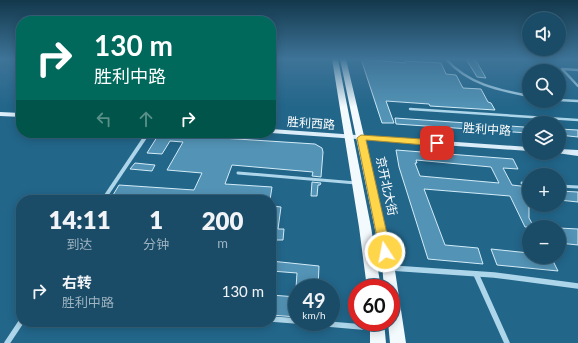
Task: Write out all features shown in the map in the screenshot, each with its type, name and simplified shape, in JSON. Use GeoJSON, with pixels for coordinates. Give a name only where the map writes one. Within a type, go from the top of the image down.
{"type":"FeatureCollection","features":[{"type":"Feature","properties":{"kind":"main road"},"geometry":{"type":"LineString","coordinates":[[338,75],[373,279]]}},
{"type":"Feature","properties":{"kind":"main road","name":"京开北大街"},"geometry":{"type":"LineString","coordinates":[[347,75],[388,268],[398,343]]}},
{"type":"Feature","properties":{"kind":"street"},"geometry":{"type":"LineString","coordinates":[[0,109],[16,110]]}},
{"type":"Feature","properties":{"kind":"street"},"geometry":{"type":"LineString","coordinates":[[0,114],[16,115]]}},
{"type":"Feature","properties":{"kind":"street","name":"胜利西路"},"geometry":{"type":"LineString","coordinates":[[276,127],[349,134]]}},
{"type":"Feature","properties":{"kind":"street","name":"胜利西路"},"geometry":{"type":"LineString","coordinates":[[276,131],[349,134]]}},
{"type":"Feature","properties":{"kind":"street","name":"胜利中路"},"geometry":{"type":"LineString","coordinates":[[349,134],[522,148]]}},
{"type":"Feature","properties":{"kind":"street","name":"胜利中路"},"geometry":{"type":"LineString","coordinates":[[360,135],[522,144]]}},
{"type":"Feature","properties":{"kind":"street"},"geometry":{"type":"LineString","coordinates":[[106,195],[145,138]]}},
{"type":"Feature","properties":{"kind":"street"},"geometry":{"type":"LineString","coordinates":[[566,147],[578,148]]}},
{"type":"Feature","properties":{"kind":"street"},"geometry":{"type":"LineString","coordinates":[[566,152],[578,153]]}},
{"type":"Feature","properties":{"kind":"street"},"geometry":{"type":"LineString","coordinates":[[388,268],[476,274],[578,286]]}},
{"type":"Feature","properties":{"kind":"street"},"geometry":{"type":"LineString","coordinates":[[476,274],[507,343]]}},
{"type":"Feature","properties":{"kind":"street"},"geometry":{"type":"LineString","coordinates":[[276,319],[288,320]]}},
{"type":"Feature","properties":{"kind":"street"},"geometry":{"type":"LineString","coordinates":[[7,343],[18,327]]}},
{"type":"Feature","properties":{"kind":"lane"},"geometry":{"type":"LineString","coordinates":[[463,75],[480,84],[495,89],[522,95]]}},
{"type":"Feature","properties":{"kind":"lane"},"geometry":{"type":"LineString","coordinates":[[568,75],[578,86]]}},
{"type":"Feature","properties":{"kind":"lane"},"geometry":{"type":"LineString","coordinates":[[566,100],[578,101]]}},
{"type":"Feature","properties":{"kind":"lane"},"geometry":{"type":"LineString","coordinates":[[410,109],[578,120]]}},
{"type":"Feature","properties":{"kind":"lane"},"geometry":{"type":"LineString","coordinates":[[238,173],[357,183]]}},
{"type":"Feature","properties":{"kind":"lane"},"geometry":{"type":"LineString","coordinates":[[566,186],[578,187]]}},
{"type":"Feature","properties":{"kind":"building"},"geometry":{"type":"Polygon","coordinates":[[[366,75],[456,75],[463,88],[481,89],[488,102],[491,103],[495,110],[430,106],[429,104],[386,101],[394,123],[382,123],[366,75]]]}},
{"type":"Feature","properties":{"kind":"building"},"geometry":{"type":"Polygon","coordinates":[[[476,75],[484,75],[486,78],[477,77],[476,75]]]}},
{"type":"Feature","properties":{"kind":"building"},"geometry":{"type":"Polygon","coordinates":[[[395,118],[522,127],[522,133],[396,124],[395,118]]]}},
{"type":"Feature","properties":{"kind":"building"},"geometry":{"type":"Polygon","coordinates":[[[566,129],[578,130],[578,137],[566,136],[566,129]]]}},
{"type":"Feature","properties":{"kind":"building"},"geometry":{"type":"Polygon","coordinates":[[[156,138],[221,138],[315,144],[322,148],[323,152],[321,177],[312,176],[313,172],[232,165],[225,184],[272,187],[271,195],[113,195],[119,185],[194,190],[202,173],[167,170],[183,142],[170,141],[162,154],[147,153],[156,138]]]}},
{"type":"Feature","properties":{"kind":"building"},"geometry":{"type":"Polygon","coordinates":[[[396,150],[513,159],[518,169],[503,168],[512,185],[522,186],[522,212],[529,212],[530,220],[522,221],[510,196],[424,189],[445,245],[478,248],[483,264],[428,259],[399,167],[396,150]],[[416,160],[417,163],[415,163],[420,176],[499,183],[491,167],[416,160]]]}},
{"type":"Feature","properties":{"kind":"building"},"geometry":{"type":"Polygon","coordinates":[[[135,163],[155,165],[152,171],[130,169],[135,163]]]}},
{"type":"Feature","properties":{"kind":"building"},"geometry":{"type":"Polygon","coordinates":[[[312,182],[321,183],[318,185],[317,196],[311,196],[312,182]]]}},
{"type":"Feature","properties":{"kind":"building"},"geometry":{"type":"Polygon","coordinates":[[[566,191],[578,192],[578,202],[566,201],[566,191]]]}},
{"type":"Feature","properties":{"kind":"building"},"geometry":{"type":"Polygon","coordinates":[[[276,206],[281,207],[278,229],[284,229],[283,240],[276,240],[276,206]]]}},
{"type":"Feature","properties":{"kind":"building"},"geometry":{"type":"Polygon","coordinates":[[[566,228],[578,229],[578,245],[566,244],[566,228]]]}},
{"type":"Feature","properties":{"kind":"building"},"geometry":{"type":"Polygon","coordinates":[[[491,249],[522,252],[522,264],[554,264],[558,271],[497,265],[491,249]]]}},
{"type":"Feature","properties":{"kind":"building"},"geometry":{"type":"Polygon","coordinates":[[[276,262],[319,266],[318,279],[297,279],[297,273],[276,271],[276,262]]]}},
{"type":"Feature","properties":{"kind":"building"},"geometry":{"type":"Polygon","coordinates":[[[276,295],[288,296],[288,316],[276,315],[276,295]]]}},
{"type":"Feature","properties":{"kind":"route"},"geometry":{"type":"LineString","coordinates":[[385,252],[361,138],[437,143]]}}]}
